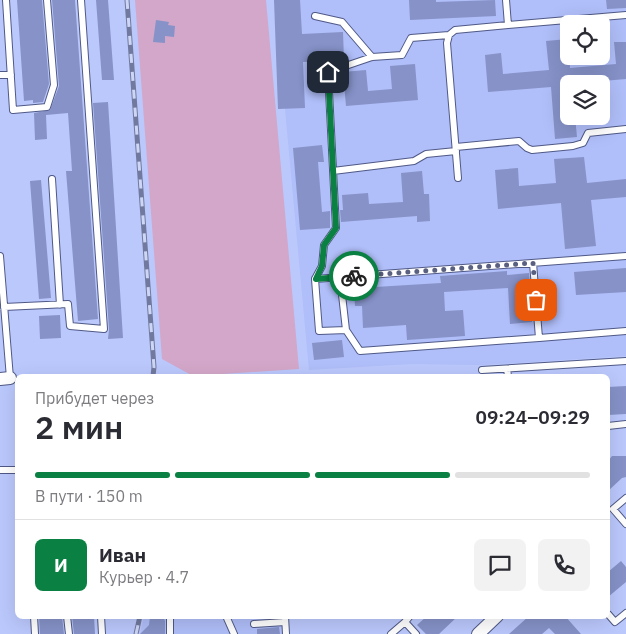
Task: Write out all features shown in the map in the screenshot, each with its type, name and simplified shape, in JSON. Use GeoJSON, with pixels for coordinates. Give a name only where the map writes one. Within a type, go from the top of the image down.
{"type":"FeatureCollection","features":[{"type":"Feature","properties":{"kind":"street"},"geometry":{"type":"LineString","coordinates":[[478,634],[494,619]]}},
{"type":"Feature","properties":{"kind":"lane"},"geometry":{"type":"LineString","coordinates":[[6,0],[14,110],[47,107],[54,85],[47,0]]}},
{"type":"Feature","properties":{"kind":"lane"},"geometry":{"type":"LineString","coordinates":[[4,308],[68,304],[70,326],[104,329],[81,0]]}},
{"type":"Feature","properties":{"kind":"lane"},"geometry":{"type":"LineString","coordinates":[[506,0],[508,25]]}},
{"type":"Feature","properties":{"kind":"lane"},"geometry":{"type":"LineString","coordinates":[[346,330],[319,331],[316,279],[322,266],[324,245],[336,228],[328,72],[372,57],[402,55],[412,38],[449,35],[455,30],[626,15]]}},
{"type":"Feature","properties":{"kind":"lane"},"geometry":{"type":"LineString","coordinates":[[315,16],[342,22],[372,57]]}},
{"type":"Feature","properties":{"kind":"lane"},"geometry":{"type":"LineString","coordinates":[[449,35],[447,43],[458,178]]}},
{"type":"Feature","properties":{"kind":"lane"},"geometry":{"type":"LineString","coordinates":[[0,75],[11,75]]}},
{"type":"Feature","properties":{"kind":"lane"},"geometry":{"type":"LineString","coordinates":[[333,171],[414,161],[426,154],[519,141],[526,148],[532,150],[573,146],[583,143],[588,133],[626,129]]}},
{"type":"Feature","properties":{"kind":"lane"},"geometry":{"type":"LineString","coordinates":[[52,179],[60,305]]}},
{"type":"Feature","properties":{"kind":"lane"},"geometry":{"type":"LineString","coordinates":[[0,256],[4,308],[5,379]]}},
{"type":"Feature","properties":{"kind":"lane"},"geometry":{"type":"LineString","coordinates":[[316,279],[626,256]]}},
{"type":"Feature","properties":{"kind":"lane"},"geometry":{"type":"LineString","coordinates":[[533,263],[539,338]]}},
{"type":"Feature","properties":{"kind":"lane"},"geometry":{"type":"LineString","coordinates":[[340,277],[346,330],[360,351],[626,332]]}},
{"type":"Feature","properties":{"kind":"lane"},"geometry":{"type":"LineString","coordinates":[[482,370],[626,361]]}},
{"type":"Feature","properties":{"kind":"lane"},"geometry":{"type":"LineString","coordinates":[[507,368],[508,374]]}},
{"type":"Feature","properties":{"kind":"lane"},"geometry":{"type":"LineString","coordinates":[[610,426],[626,424]]}},
{"type":"Feature","properties":{"kind":"lane"},"geometry":{"type":"LineString","coordinates":[[0,470],[14,470]]}},
{"type":"Feature","properties":{"kind":"lane"},"geometry":{"type":"LineString","coordinates":[[626,498],[613,509],[626,524]]}},
{"type":"Feature","properties":{"kind":"lane"},"geometry":{"type":"LineString","coordinates":[[610,616],[615,622],[626,613]]}},
{"type":"Feature","properties":{"kind":"lane"},"geometry":{"type":"LineString","coordinates":[[34,619],[35,634]]}},
{"type":"Feature","properties":{"kind":"lane"},"geometry":{"type":"LineString","coordinates":[[68,619],[69,634]]}},
{"type":"Feature","properties":{"kind":"lane"},"geometry":{"type":"LineString","coordinates":[[100,619],[102,634]]}},
{"type":"Feature","properties":{"kind":"lane"},"geometry":{"type":"LineString","coordinates":[[170,619],[170,634]]}},
{"type":"Feature","properties":{"kind":"lane"},"geometry":{"type":"LineString","coordinates":[[227,619],[234,634]]}},
{"type":"Feature","properties":{"kind":"lane"},"geometry":{"type":"LineString","coordinates":[[254,624],[285,619],[286,634]]}},
{"type":"Feature","properties":{"kind":"lane"},"geometry":{"type":"LineString","coordinates":[[391,634],[408,619]]}},
{"type":"Feature","properties":{"kind":"lane"},"geometry":{"type":"LineString","coordinates":[[405,622],[416,634]]}},
{"type":"Feature","properties":{"kind":"shaded area"},"geometry":{"type":"Polygon","coordinates":[[[135,0],[266,0],[299,369],[223,374],[189,374],[162,359],[135,0]]]}},
{"type":"Feature","properties":{"kind":"shaded area"},"geometry":{"type":"Polygon","coordinates":[[[275,0],[626,0],[626,356],[482,365],[411,364],[309,370],[275,0]]]}},
{"type":"Feature","properties":{"kind":"shaded area"},"geometry":{"type":"Polygon","coordinates":[[[143,619],[282,619],[283,634],[140,634],[143,619]]]}},
{"type":"Feature","properties":{"kind":"building"},"geometry":{"type":"Polygon","coordinates":[[[17,0],[42,0],[49,84],[43,102],[33,103],[33,100],[24,101],[17,0]]]}},
{"type":"Feature","properties":{"kind":"building"},"geometry":{"type":"Polygon","coordinates":[[[52,0],[75,0],[98,319],[78,321],[66,171],[72,171],[68,113],[46,115],[47,139],[35,140],[34,113],[50,110],[59,86],[52,0]]]}},
{"type":"Feature","properties":{"kind":"building"},"geometry":{"type":"Polygon","coordinates":[[[96,0],[108,0],[114,80],[102,80],[96,0]]]}},
{"type":"Feature","properties":{"kind":"building"},"geometry":{"type":"Polygon","coordinates":[[[274,0],[300,0],[302,34],[343,32],[344,60],[303,62],[305,108],[278,109],[274,0]]]}},
{"type":"Feature","properties":{"kind":"building"},"geometry":{"type":"Polygon","coordinates":[[[409,0],[436,0],[436,2],[495,0],[496,16],[410,20],[409,0]]]}},
{"type":"Feature","properties":{"kind":"building"},"geometry":{"type":"Polygon","coordinates":[[[606,0],[626,0],[626,8],[607,9],[606,0]]]}},
{"type":"Feature","properties":{"kind":"building"},"geometry":{"type":"Polygon","coordinates":[[[156,20],[169,22],[168,25],[175,26],[174,37],[165,36],[165,43],[153,42],[156,20]]]}},
{"type":"Feature","properties":{"kind":"building"},"geometry":{"type":"Polygon","coordinates":[[[560,40],[560,65],[570,65],[570,68],[616,64],[614,42],[626,42],[626,79],[610,80],[610,75],[560,75],[560,125],[576,125],[577,137],[555,139],[551,87],[488,92],[485,55],[501,53],[503,74],[549,70],[546,41],[560,40]]]}},
{"type":"Feature","properties":{"kind":"building"},"geometry":{"type":"Polygon","coordinates":[[[415,64],[418,100],[346,106],[343,72],[366,70],[368,91],[392,89],[390,66],[415,64]]]}},
{"type":"Feature","properties":{"kind":"building"},"geometry":{"type":"Polygon","coordinates":[[[108,102],[123,338],[108,339],[109,329],[93,103],[108,102]]]}},
{"type":"Feature","properties":{"kind":"building"},"geometry":{"type":"Polygon","coordinates":[[[322,145],[324,162],[318,162],[322,212],[330,211],[330,228],[300,230],[293,148],[322,145]]]}},
{"type":"Feature","properties":{"kind":"building"},"geometry":{"type":"Polygon","coordinates":[[[584,157],[587,183],[626,179],[626,197],[591,200],[596,246],[565,249],[561,203],[498,209],[495,170],[518,168],[519,186],[556,183],[554,159],[584,157]]]}},
{"type":"Feature","properties":{"kind":"building"},"geometry":{"type":"Polygon","coordinates":[[[422,171],[424,194],[429,194],[430,221],[417,222],[417,216],[341,222],[340,210],[343,210],[342,195],[368,193],[369,204],[403,202],[401,173],[422,171]]]}},
{"type":"Feature","properties":{"kind":"building"},"geometry":{"type":"Polygon","coordinates":[[[41,180],[51,298],[39,299],[30,181],[41,180]]]}},
{"type":"Feature","properties":{"kind":"building"},"geometry":{"type":"Polygon","coordinates":[[[626,268],[626,292],[576,295],[574,272],[626,268]]]}},
{"type":"Feature","properties":{"kind":"building"},"geometry":{"type":"Polygon","coordinates":[[[507,271],[507,275],[529,273],[532,322],[510,324],[508,288],[444,292],[445,311],[463,310],[465,336],[407,340],[406,325],[363,328],[362,306],[355,306],[354,292],[359,292],[359,288],[441,283],[440,276],[507,271]]]}},
{"type":"Feature","properties":{"kind":"building"},"geometry":{"type":"Polygon","coordinates":[[[60,315],[61,338],[40,339],[39,316],[60,315]]]}},
{"type":"Feature","properties":{"kind":"building"},"geometry":{"type":"Polygon","coordinates":[[[342,340],[344,357],[314,360],[312,343],[342,340]]]}},
{"type":"Feature","properties":{"kind":"building"},"geometry":{"type":"Polygon","coordinates":[[[626,386],[626,414],[610,415],[610,387],[626,386]]]}},
{"type":"Feature","properties":{"kind":"building"},"geometry":{"type":"Polygon","coordinates":[[[612,456],[626,456],[626,477],[622,478],[610,489],[610,458],[612,456]]]}},
{"type":"Feature","properties":{"kind":"building"},"geometry":{"type":"Polygon","coordinates":[[[621,561],[626,567],[626,582],[610,595],[610,570],[621,561]]]}},
{"type":"Feature","properties":{"kind":"building"},"geometry":{"type":"Polygon","coordinates":[[[39,619],[62,619],[64,634],[40,634],[39,619]]]}},
{"type":"Feature","properties":{"kind":"building"},"geometry":{"type":"Polygon","coordinates":[[[72,619],[94,619],[95,634],[74,634],[72,619]]]}},
{"type":"Feature","properties":{"kind":"building"},"geometry":{"type":"Polygon","coordinates":[[[150,619],[164,619],[165,634],[140,634],[149,625],[150,619]]]}},
{"type":"Feature","properties":{"kind":"building"},"geometry":{"type":"Polygon","coordinates":[[[424,619],[455,619],[439,634],[426,634],[417,625],[424,619]]]}},
{"type":"Feature","properties":{"kind":"building"},"geometry":{"type":"Polygon","coordinates":[[[526,619],[568,619],[581,634],[555,634],[549,628],[542,634],[509,634],[526,619]]]}},
{"type":"Feature","properties":{"kind":"building"},"geometry":{"type":"Polygon","coordinates":[[[279,627],[280,634],[257,634],[257,629],[279,627]]]}},
{"type":"Feature","properties":{"kind":"railway"},"geometry":{"type":"LineString","coordinates":[[127,0],[153,374]]}},
{"type":"Feature","properties":{"kind":"railway"},"geometry":{"type":"LineString","coordinates":[[136,634],[139,619]]}},
{"type":"Feature","properties":{"kind":"way so far"},"geometry":{"type":"LineString","coordinates":[[354,276],[533,263],[536,300]]}},
{"type":"Feature","properties":{"kind":"route"},"geometry":{"type":"LineString","coordinates":[[328,72],[336,228],[324,245],[322,266],[316,279],[354,276]]}}]}
